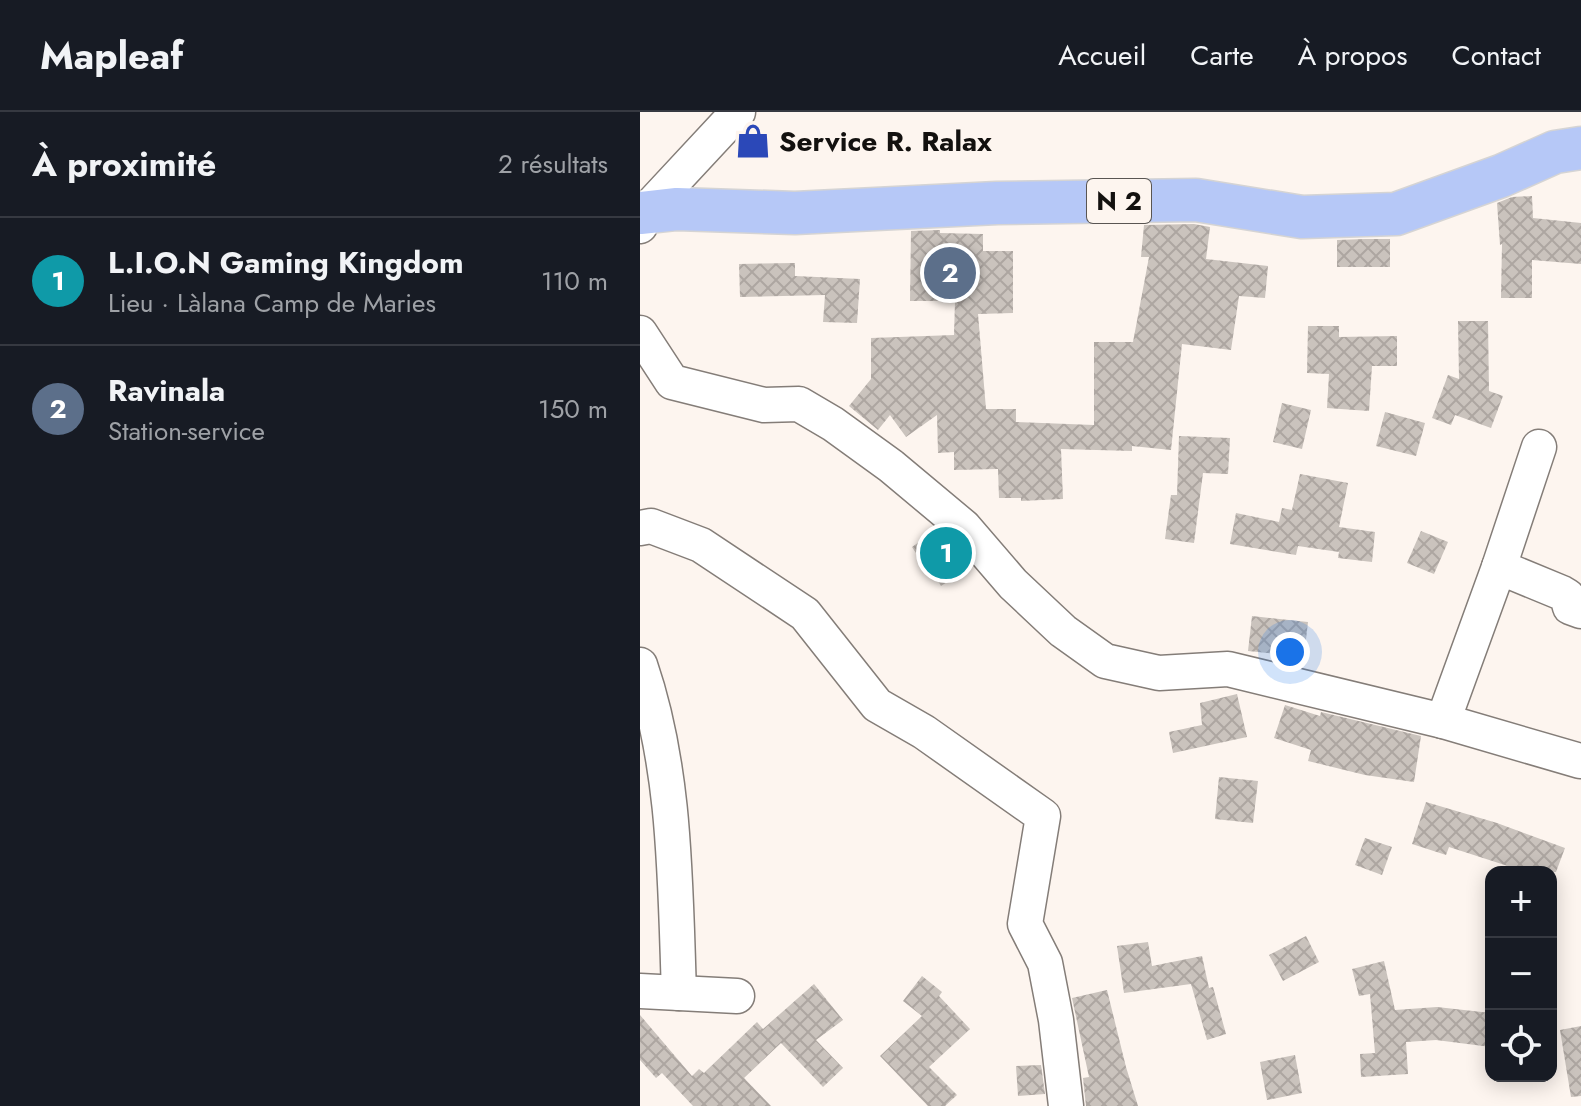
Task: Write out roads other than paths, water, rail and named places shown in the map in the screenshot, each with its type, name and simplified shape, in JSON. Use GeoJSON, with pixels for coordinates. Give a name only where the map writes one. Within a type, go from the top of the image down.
{"type":"FeatureCollection","features":[{"type":"Feature","properties":{"kind":"main road","name":"N 2"},"geometry":{"type":"LineString","coordinates":[[641,217],[677,209],[795,213],[997,203],[1196,200],[1302,217],[1396,214],[1501,176],[1555,152],[1581,148]]}},
{"type":"Feature","properties":{"kind":"street"},"geometry":{"type":"LineString","coordinates":[[641,217],[738,112]]}},
{"type":"Feature","properties":{"kind":"street"},"geometry":{"type":"LineString","coordinates":[[640,333],[672,382],[764,405],[799,404],[833,424],[891,466],[964,527],[1013,584],[1063,631],[1105,661],[1159,673],[1228,669],[1443,721],[1580,761]]}},
{"type":"Feature","properties":{"kind":"street"},"geometry":{"type":"LineString","coordinates":[[1443,721],[1539,447]]}},
{"type":"Feature","properties":{"kind":"street"},"geometry":{"type":"LineString","coordinates":[[640,528],[651,526],[701,545],[805,614],[877,705],[924,732],[1043,816],[1025,924],[1045,963],[1056,1020],[1066,1106]]}},
{"type":"Feature","properties":{"kind":"street"},"geometry":{"type":"LineString","coordinates":[[1499,567],[1562,593],[1567,596],[1570,607],[1581,611]]}},
{"type":"Feature","properties":{"kind":"street"},"geometry":{"type":"LineString","coordinates":[[640,665],[653,702],[665,759],[679,993]]}},
{"type":"Feature","properties":{"kind":"street"},"geometry":{"type":"LineString","coordinates":[[640,991],[737,996]]}},
{"type":"Feature","properties":{"kind":"place","name":"Service R. Ralax"},"geometry":{"type":"Point","coordinates":[753,141]}},
{"type":"Feature","properties":{"kind":"place","name":"Ravinala"},"geometry":{"type":"Point","coordinates":[950,273]}},
{"type":"Feature","properties":{"kind":"place","name":"L.I.O.N Gaming Kingdom"},"geometry":{"type":"Point","coordinates":[946,553]}}]}
